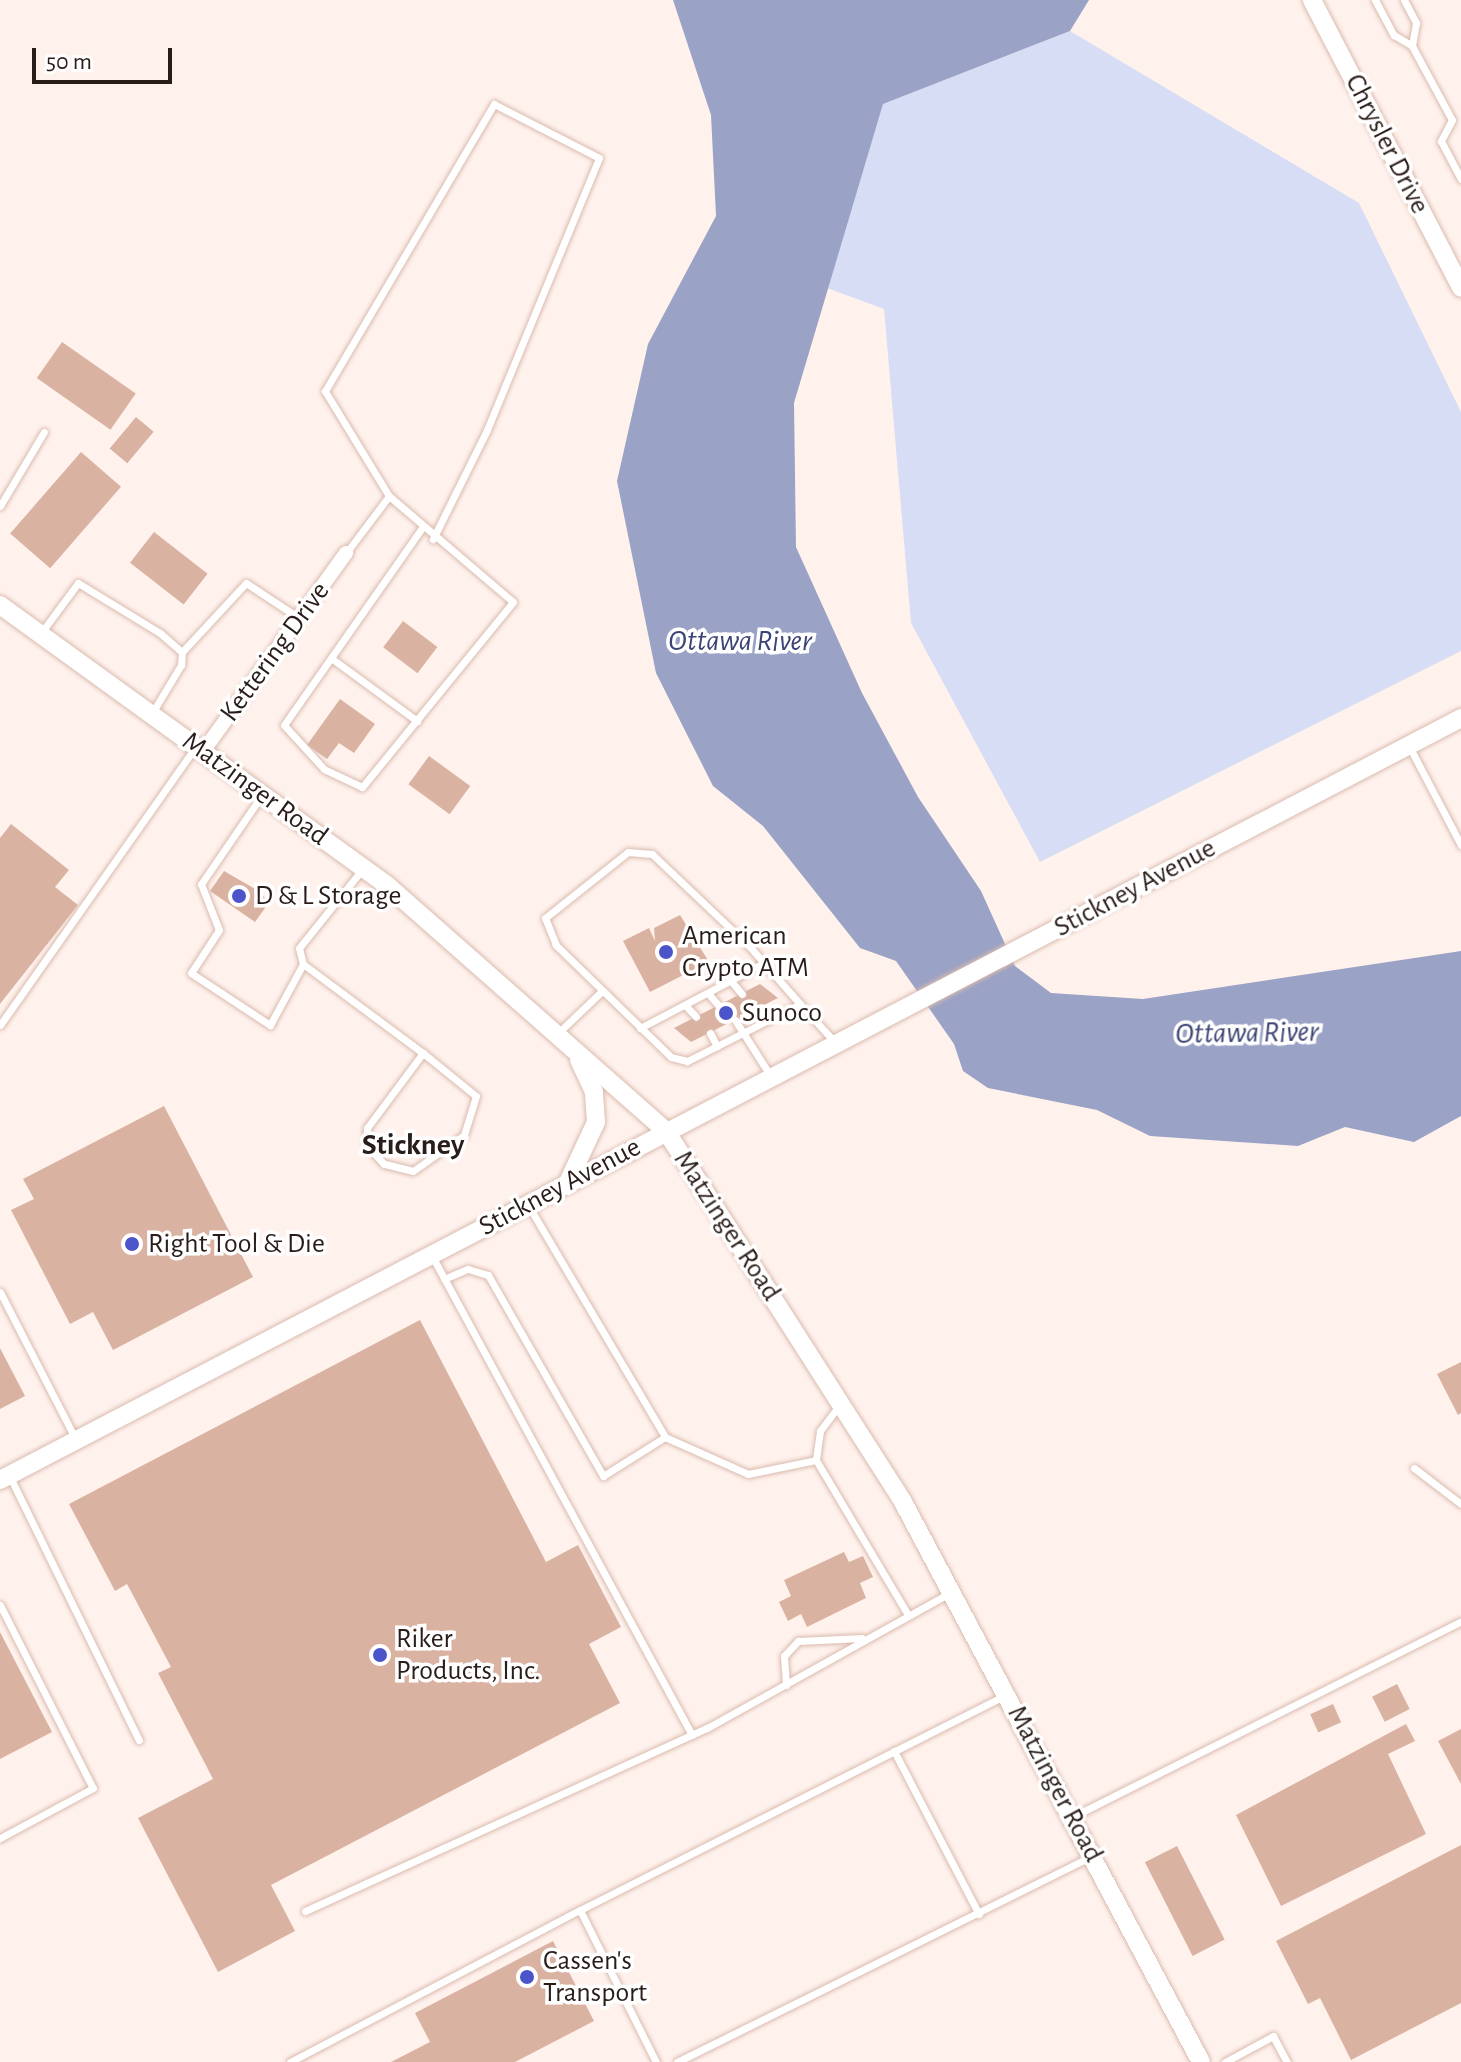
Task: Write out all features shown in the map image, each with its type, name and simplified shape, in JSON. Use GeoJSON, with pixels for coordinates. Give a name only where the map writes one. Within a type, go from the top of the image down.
{"type":"FeatureCollection","features":[{"type":"Feature","properties":{"kind":"street","name":"Chrysler Drive"},"geometry":{"type":"LineString","coordinates":[[1312,0],[1461,288]]}},
{"type":"Feature","properties":{"kind":"street","name":"Kettering Drive"},"geometry":{"type":"LineString","coordinates":[[200,748],[346,553]]}},
{"type":"Feature","properties":{"kind":"street","name":"Matzinger Road"},"geometry":{"type":"LineString","coordinates":[[0,605],[363,869],[666,1131],[841,1403],[953,1591],[1201,2062]]}},
{"type":"Feature","properties":{"kind":"street","name":"Stickney Avenue"},"geometry":{"type":"LineString","coordinates":[[5,1477],[1461,718]]}},
{"type":"Feature","properties":{"kind":"street"},"geometry":{"type":"LineString","coordinates":[[561,1038],[584,1066],[596,1113],[586,1155],[565,1184]]}},
{"type":"Feature","properties":{"kind":"lane"},"geometry":{"type":"LineString","coordinates":[[1375,0],[1394,35],[1412,46],[1452,120],[1461,122]]}},
{"type":"Feature","properties":{"kind":"lane"},"geometry":{"type":"LineString","coordinates":[[1404,0],[1416,23],[1412,46]]}},
{"type":"Feature","properties":{"kind":"lane"},"geometry":{"type":"LineString","coordinates":[[422,528],[284,725],[324,769],[362,787],[513,602],[433,539],[422,528],[389,496],[325,391],[494,104],[599,158],[487,430],[433,539]]}},
{"type":"Feature","properties":{"kind":"lane"},"geometry":{"type":"LineString","coordinates":[[1452,120],[1441,141],[1461,179]]}},
{"type":"Feature","properties":{"kind":"lane"},"geometry":{"type":"LineString","coordinates":[[0,506],[44,432]]}},
{"type":"Feature","properties":{"kind":"lane"},"geometry":{"type":"LineString","coordinates":[[346,553],[389,496]]}},
{"type":"Feature","properties":{"kind":"lane"},"geometry":{"type":"LineString","coordinates":[[152,713],[182,652],[246,583],[299,618]]}},
{"type":"Feature","properties":{"kind":"lane"},"geometry":{"type":"LineString","coordinates":[[40,634],[69,592],[88,584],[182,652]]}},
{"type":"Feature","properties":{"kind":"lane"},"geometry":{"type":"LineString","coordinates":[[331,658],[417,721]]}},
{"type":"Feature","properties":{"kind":"lane"},"geometry":{"type":"LineString","coordinates":[[1409,745],[1461,845]]}},
{"type":"Feature","properties":{"kind":"lane"},"geometry":{"type":"LineString","coordinates":[[0,1025],[200,748]]}},
{"type":"Feature","properties":{"kind":"lane"},"geometry":{"type":"LineString","coordinates":[[263,794],[201,884],[219,930],[191,973],[270,1025],[303,964]]}},
{"type":"Feature","properties":{"kind":"lane"},"geometry":{"type":"LineString","coordinates":[[800,1004],[687,1061],[671,1057],[556,945],[545,918],[628,852],[652,854],[764,963],[836,1044]]}},
{"type":"Feature","properties":{"kind":"lane"},"geometry":{"type":"LineString","coordinates":[[363,869],[299,948],[303,964],[423,1053],[476,1096],[475,1112],[464,1135],[413,1171],[384,1164],[367,1146],[367,1128],[423,1053]]}},
{"type":"Feature","properties":{"kind":"lane"},"geometry":{"type":"LineString","coordinates":[[640,1028],[764,963]]}},
{"type":"Feature","properties":{"kind":"lane"},"geometry":{"type":"LineString","coordinates":[[731,981],[742,994]]}},
{"type":"Feature","properties":{"kind":"lane"},"geometry":{"type":"LineString","coordinates":[[561,1038],[602,991]]}},
{"type":"Feature","properties":{"kind":"lane"},"geometry":{"type":"LineString","coordinates":[[708,993],[718,1005]]}},
{"type":"Feature","properties":{"kind":"lane"},"geometry":{"type":"LineString","coordinates":[[685,1005],[696,1017]]}},
{"type":"Feature","properties":{"kind":"lane"},"geometry":{"type":"LineString","coordinates":[[756,1009],[767,1020]]}},
{"type":"Feature","properties":{"kind":"lane"},"geometry":{"type":"LineString","coordinates":[[735,1020],[771,1077]]}},
{"type":"Feature","properties":{"kind":"lane"},"geometry":{"type":"LineString","coordinates":[[710,1033],[717,1046]]}},
{"type":"Feature","properties":{"kind":"lane"},"geometry":{"type":"LineString","coordinates":[[527,1204],[665,1437],[748,1474],[816,1460]]}},
{"type":"Feature","properties":{"kind":"lane"},"geometry":{"type":"LineString","coordinates":[[431,1254],[692,1735]]}},
{"type":"Feature","properties":{"kind":"lane"},"geometry":{"type":"LineString","coordinates":[[444,1279],[468,1269],[488,1275],[603,1476],[665,1437]]}},
{"type":"Feature","properties":{"kind":"lane"},"geometry":{"type":"LineString","coordinates":[[0,1292],[76,1440]]}},
{"type":"Feature","properties":{"kind":"lane"},"geometry":{"type":"LineString","coordinates":[[841,1403],[820,1431],[816,1460],[907,1613]]}},
{"type":"Feature","properties":{"kind":"lane"},"geometry":{"type":"LineString","coordinates":[[1414,1468],[1461,1504]]}},
{"type":"Feature","properties":{"kind":"lane"},"geometry":{"type":"LineString","coordinates":[[5,1477],[139,1740]]}},
{"type":"Feature","properties":{"kind":"lane"},"geometry":{"type":"LineString","coordinates":[[305,1911],[432,1847],[692,1735],[786,1685],[907,1613],[953,1591]]}},
{"type":"Feature","properties":{"kind":"lane"},"geometry":{"type":"LineString","coordinates":[[0,1605],[93,1788],[0,1838]]}},
{"type":"Feature","properties":{"kind":"lane"},"geometry":{"type":"LineString","coordinates":[[1072,1817],[1461,1621]]}},
{"type":"Feature","properties":{"kind":"lane"},"geometry":{"type":"LineString","coordinates":[[786,1685],[784,1656],[798,1641],[866,1638]]}},
{"type":"Feature","properties":{"kind":"lane"},"geometry":{"type":"LineString","coordinates":[[290,2062],[580,1910],[1007,1694]]}},
{"type":"Feature","properties":{"kind":"lane"},"geometry":{"type":"LineString","coordinates":[[894,1751],[979,1914]]}},
{"type":"Feature","properties":{"kind":"lane"},"geometry":{"type":"LineString","coordinates":[[677,2062],[1092,1856]]}},
{"type":"Feature","properties":{"kind":"lane"},"geometry":{"type":"LineString","coordinates":[[580,1910],[656,2062]]}},
{"type":"Feature","properties":{"kind":"lane"},"geometry":{"type":"LineString","coordinates":[[1225,2062],[1273,2036],[1287,2062]]}},
{"type":"Feature","properties":{"kind":"shaded area"},"geometry":{"type":"Polygon","coordinates":[[[1070,31],[1359,203],[1461,412],[1461,651],[1040,862],[911,623],[884,309],[827,288],[883,104],[1070,31]]]}},
{"type":"Feature","properties":{"kind":"water","name":"Ottawa River"},"geometry":{"type":"Polygon","coordinates":[[[673,0],[1089,0],[1070,31],[883,104],[794,403],[796,547],[862,693],[918,797],[981,891],[1015,966],[1051,993],[1143,999],[1461,951],[1461,1116],[1414,1142],[1345,1127],[1298,1146],[1150,1136],[1097,1110],[988,1088],[963,1071],[954,1044],[896,961],[860,948],[763,826],[713,786],[656,673],[617,481],[648,344],[716,216],[711,115],[673,0]]]}},
{"type":"Feature","properties":{"kind":"building"},"geometry":{"type":"Polygon","coordinates":[[[62,342],[136,394],[110,430],[37,378],[62,342]]]}},
{"type":"Feature","properties":{"kind":"building"},"geometry":{"type":"Polygon","coordinates":[[[136,417],[154,432],[127,463],[110,448],[136,417]]]}},
{"type":"Feature","properties":{"kind":"building"},"geometry":{"type":"Polygon","coordinates":[[[81,452],[121,487],[50,568],[10,534],[81,452]]]}},
{"type":"Feature","properties":{"kind":"building"},"geometry":{"type":"Polygon","coordinates":[[[154,532],[208,574],[184,605],[130,563],[154,532]]]}},
{"type":"Feature","properties":{"kind":"building"},"geometry":{"type":"Polygon","coordinates":[[[403,621],[437,647],[417,673],[383,647],[403,621]]]}},
{"type":"Feature","properties":{"kind":"building"},"geometry":{"type":"Polygon","coordinates":[[[340,699],[375,724],[354,753],[339,743],[327,759],[307,745],[340,699]]]}},
{"type":"Feature","properties":{"kind":"building"},"geometry":{"type":"Polygon","coordinates":[[[429,756],[470,786],[450,814],[408,784],[429,756]]]}},
{"type":"Feature","properties":{"kind":"building"},"geometry":{"type":"Polygon","coordinates":[[[11,824],[69,870],[55,887],[78,905],[0,1004],[0,838],[11,824]]]}},
{"type":"Feature","properties":{"kind":"building","name":"D & L Storage"},"geometry":{"type":"Polygon","coordinates":[[[224,871],[262,893],[268,904],[255,922],[210,891],[224,871]]]}},
{"type":"Feature","properties":{"kind":"building","name":"American Crypto ATM"},"geometry":{"type":"Polygon","coordinates":[[[680,915],[709,962],[650,992],[623,941],[649,928],[655,941],[654,928],[680,915]]]}},
{"type":"Feature","properties":{"kind":"building","name":"Sunoco"},"geometry":{"type":"Polygon","coordinates":[[[760,984],[778,998],[691,1042],[674,1028],[760,984]]]}},
{"type":"Feature","properties":{"kind":"building","name":"Right Tool & Die"},"geometry":{"type":"Polygon","coordinates":[[[164,1106],[253,1277],[113,1350],[93,1312],[70,1324],[11,1210],[34,1199],[23,1179],[164,1106]]]}},
{"type":"Feature","properties":{"kind":"building","name":"Riker Products, Inc."},"geometry":{"type":"Polygon","coordinates":[[[420,1320],[546,1562],[578,1545],[621,1627],[589,1644],[620,1703],[271,1885],[295,1931],[218,1972],[138,1818],[213,1779],[158,1673],[171,1667],[127,1584],[115,1591],[69,1504],[420,1320]]]}},
{"type":"Feature","properties":{"kind":"building"},"geometry":{"type":"Polygon","coordinates":[[[0,1348],[25,1396],[0,1409],[0,1348]]]}},
{"type":"Feature","properties":{"kind":"building"},"geometry":{"type":"Polygon","coordinates":[[[1461,1362],[1461,1413],[1458,1415],[1437,1374],[1461,1362]]]}},
{"type":"Feature","properties":{"kind":"building"},"geometry":{"type":"Polygon","coordinates":[[[844,1552],[849,1562],[863,1556],[873,1577],[860,1583],[866,1598],[807,1627],[801,1614],[788,1621],[779,1602],[791,1596],[784,1580],[844,1552]]]}},
{"type":"Feature","properties":{"kind":"building"},"geometry":{"type":"Polygon","coordinates":[[[0,1632],[52,1732],[0,1759],[0,1632]]]}},
{"type":"Feature","properties":{"kind":"building"},"geometry":{"type":"Polygon","coordinates":[[[1397,1684],[1410,1709],[1385,1722],[1372,1697],[1397,1684]]]}},
{"type":"Feature","properties":{"kind":"building"},"geometry":{"type":"Polygon","coordinates":[[[1333,1704],[1341,1722],[1318,1732],[1310,1714],[1333,1704]]]}},
{"type":"Feature","properties":{"kind":"building"},"geometry":{"type":"Polygon","coordinates":[[[1406,1724],[1415,1741],[1388,1754],[1426,1834],[1281,1906],[1236,1815],[1406,1724]]]}},
{"type":"Feature","properties":{"kind":"building"},"geometry":{"type":"Polygon","coordinates":[[[1461,1729],[1461,1784],[1438,1741],[1461,1729]]]}},
{"type":"Feature","properties":{"kind":"building"},"geometry":{"type":"Polygon","coordinates":[[[1461,1845],[1461,2003],[1351,2060],[1320,1998],[1308,2004],[1276,1941],[1461,1845]]]}},
{"type":"Feature","properties":{"kind":"building"},"geometry":{"type":"Polygon","coordinates":[[[1177,1846],[1225,1940],[1193,1956],[1145,1862],[1177,1846]]]}},
{"type":"Feature","properties":{"kind":"building","name":"Cassen's Transport"},"geometry":{"type":"Polygon","coordinates":[[[553,1941],[594,2021],[515,2062],[391,2062],[430,2042],[415,2013],[553,1941]]]}},
{"type":"Feature","properties":{"kind":"place","name":"D & L Storage"},"geometry":{"type":"Point","coordinates":[239,896]}},
{"type":"Feature","properties":{"kind":"place","name":"American Crypto ATM"},"geometry":{"type":"Point","coordinates":[666,952]}},
{"type":"Feature","properties":{"kind":"place","name":"Sunoco"},"geometry":{"type":"Point","coordinates":[726,1013]}},
{"type":"Feature","properties":{"kind":"place","name":"Right Tool & Die"},"geometry":{"type":"Point","coordinates":[132,1244]}},
{"type":"Feature","properties":{"kind":"place","name":"Riker Products, Inc."},"geometry":{"type":"Point","coordinates":[380,1655]}},
{"type":"Feature","properties":{"kind":"place","name":"Cassen's Transport"},"geometry":{"type":"Point","coordinates":[527,1977]}},
{"type":"Feature","properties":{"kind":"district","name":"Stickney"},"geometry":{"type":"Point","coordinates":[413,1145]}}]}
